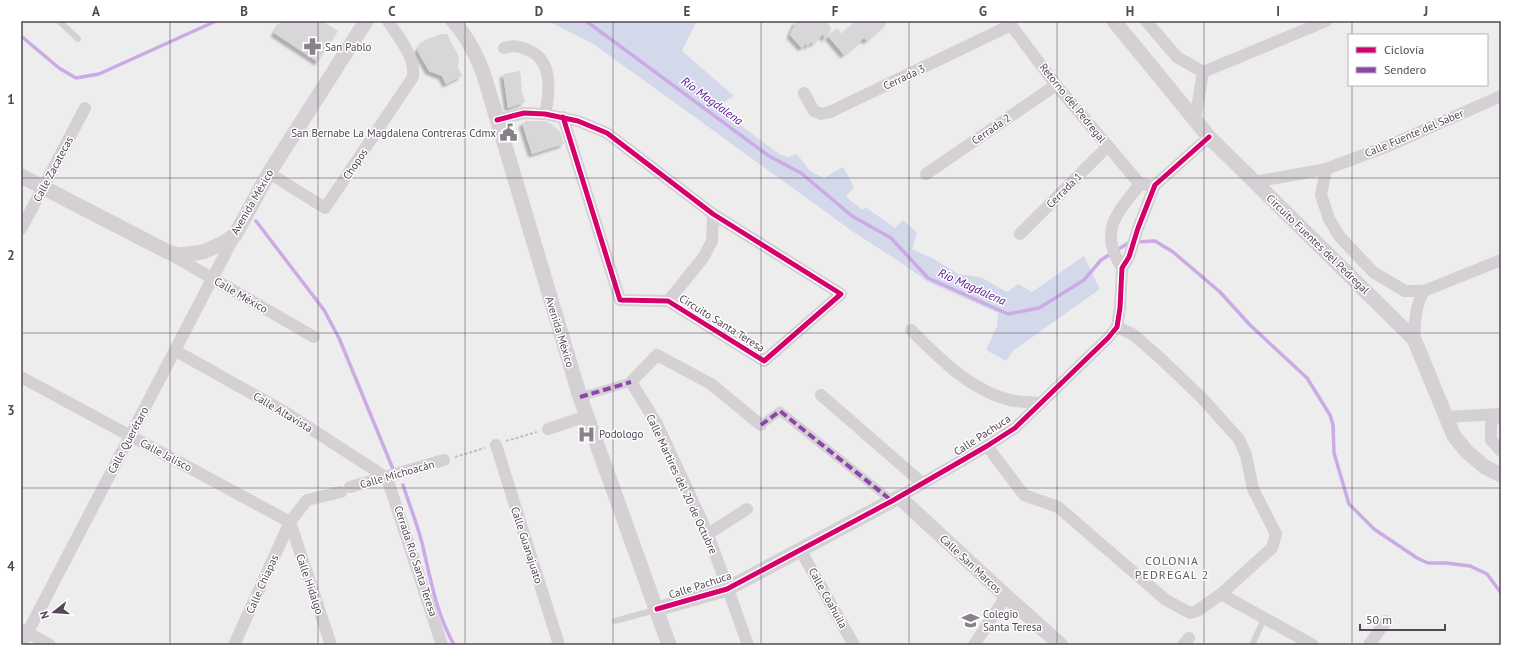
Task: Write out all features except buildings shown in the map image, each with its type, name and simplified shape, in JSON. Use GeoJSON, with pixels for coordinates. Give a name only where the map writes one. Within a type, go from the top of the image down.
{"type":"FeatureCollection","features":[{"type":"Feature","properties":{"kind":"street","name":"Chopos"},"geometry":{"type":"LineString","coordinates":[[269,173],[326,208],[413,77],[413,65],[408,53],[388,21]]}},
{"type":"Feature","properties":{"kind":"street","name":"Avenida México"},"geometry":{"type":"LineString","coordinates":[[453,21],[461,30],[478,60],[580,397],[669,645]]}},
{"type":"Feature","properties":{"kind":"street","name":"Circuito Fuentes del Pedregal"},"geometry":{"type":"LineString","coordinates":[[1114,21],[1209,137],[1414,339],[1454,436],[1467,452],[1485,467],[1501,475]]}},
{"type":"Feature","properties":{"kind":"street"},"geometry":{"type":"LineString","coordinates":[[1146,21],[1177,57],[1203,72]]}},
{"type":"Feature","properties":{"kind":"street"},"geometry":{"type":"LineString","coordinates":[[1203,72],[1326,21]]}},
{"type":"Feature","properties":{"kind":"street","name":"Avenida México"},"geometry":{"type":"LineString","coordinates":[[21,176],[168,252],[180,254],[203,252],[235,236],[269,173],[361,23]]}},
{"type":"Feature","properties":{"kind":"street","name":"Retorno del Pedregal"},"geometry":{"type":"LineString","coordinates":[[1009,23],[1056,85],[1140,184]]}},
{"type":"Feature","properties":{"kind":"street","name":"Cerrada 3"},"geometry":{"type":"LineString","coordinates":[[804,93],[814,111],[821,114],[830,112],[1009,23]]}},
{"type":"Feature","properties":{"kind":"street"},"geometry":{"type":"LineString","coordinates":[[504,48],[512,46],[522,47],[537,55],[544,63],[548,85],[545,114]]}},
{"type":"Feature","properties":{"kind":"street"},"geometry":{"type":"LineString","coordinates":[[1195,120],[1203,72]]}},
{"type":"Feature","properties":{"kind":"street","name":"Cerrada 2"},"geometry":{"type":"LineString","coordinates":[[926,174],[1056,85]]}},
{"type":"Feature","properties":{"kind":"street","name":"Calle Fuente del Saber"},"geometry":{"type":"LineString","coordinates":[[1255,182],[1326,169],[1388,146],[1501,96]]}},
{"type":"Feature","properties":{"kind":"street","name":"Calle Zacatecas"},"geometry":{"type":"LineString","coordinates":[[21,229],[85,108]]}},
{"type":"Feature","properties":{"kind":"street","name":"Circuito Santa Teresa"},"geometry":{"type":"LineString","coordinates":[[497,120],[524,113],[545,114],[562,117],[607,133],[713,214],[841,294],[764,361],[668,300],[620,300],[562,117]]}},
{"type":"Feature","properties":{"kind":"street"},"geometry":{"type":"LineString","coordinates":[[987,446],[1024,495],[1058,507],[1166,600],[1190,613],[1197,611],[1221,594],[1272,548],[1276,534],[1253,489],[1246,455],[1239,439],[1201,397],[1134,335],[1117,327],[1120,308],[1122,268],[1129,257],[1144,211],[1155,185],[1209,137]]}},
{"type":"Feature","properties":{"kind":"street","name":"Cerrada 1"},"geometry":{"type":"LineString","coordinates":[[1020,234],[1108,146]]}},
{"type":"Feature","properties":{"kind":"street"},"geometry":{"type":"LineString","coordinates":[[1326,169],[1321,195],[1329,219],[1340,237],[1373,272],[1404,290],[1424,291],[1501,260]]}},
{"type":"Feature","properties":{"kind":"street"},"geometry":{"type":"LineString","coordinates":[[1122,268],[1114,256],[1111,242],[1112,227],[1119,209],[1140,184],[1155,185]]}},
{"type":"Feature","properties":{"kind":"street","name":"Circuito Santa Teresa"},"geometry":{"type":"LineString","coordinates":[[668,300],[703,258],[709,247],[712,241],[713,214]]}},
{"type":"Feature","properties":{"kind":"street","name":"Calle Querétaro"},"geometry":{"type":"LineString","coordinates":[[21,645],[24,631],[176,351],[235,236]]}},
{"type":"Feature","properties":{"kind":"street","name":"Calle México"},"geometry":{"type":"LineString","coordinates":[[168,252],[314,337]]}},
{"type":"Feature","properties":{"kind":"street"},"geometry":{"type":"LineString","coordinates":[[1414,339],[1415,317],[1419,300],[1424,291]]}},
{"type":"Feature","properties":{"kind":"street","name":"Calle Pachuca"},"geometry":{"type":"LineString","coordinates":[[657,609],[727,589],[801,551],[896,499],[987,446],[1015,428],[1108,338],[1117,327]]}},
{"type":"Feature","properties":{"kind":"street"},"geometry":{"type":"LineString","coordinates":[[911,330],[954,370],[986,391],[1010,400],[1041,403]]}},
{"type":"Feature","properties":{"kind":"street","name":"Calle Altavista"},"geometry":{"type":"LineString","coordinates":[[176,351],[285,412],[387,478]]}},
{"type":"Feature","properties":{"kind":"street"},"geometry":{"type":"LineString","coordinates":[[580,397],[631,382],[657,355],[711,384],[761,425],[780,411],[896,499]]}},
{"type":"Feature","properties":{"kind":"street","name":"Calle Jalisco"},"geometry":{"type":"LineString","coordinates":[[21,377],[290,522]]}},
{"type":"Feature","properties":{"kind":"street","name":"Calle Mártires del 20 de Octubre"},"geometry":{"type":"LineString","coordinates":[[631,382],[657,424],[708,534],[748,645]]}},
{"type":"Feature","properties":{"kind":"street"},"geometry":{"type":"LineString","coordinates":[[821,395],[922,483]]}},
{"type":"Feature","properties":{"kind":"street"},"geometry":{"type":"LineString","coordinates":[[1446,417],[1499,415]]}},
{"type":"Feature","properties":{"kind":"street"},"geometry":{"type":"LineString","coordinates":[[1499,415],[1491,423],[1491,440],[1501,451]]}},
{"type":"Feature","properties":{"kind":"street"},"geometry":{"type":"LineString","coordinates":[[548,429],[587,416]]}},
{"type":"Feature","properties":{"kind":"street","name":"Calle Guanajuato"},"geometry":{"type":"LineString","coordinates":[[496,445],[559,645]]}},
{"type":"Feature","properties":{"kind":"street","name":"Calle Michoacán"},"geometry":{"type":"LineString","coordinates":[[290,522],[307,500],[387,478],[444,460]]}},
{"type":"Feature","properties":{"kind":"street","name":"Cerrada Río Santa Teresa"},"geometry":{"type":"LineString","coordinates":[[387,478],[442,645]]}},
{"type":"Feature","properties":{"kind":"street","name":"Calle San Marcos"},"geometry":{"type":"LineString","coordinates":[[896,499],[1061,645]]}},
{"type":"Feature","properties":{"kind":"street"},"geometry":{"type":"LineString","coordinates":[[708,534],[747,509]]}},
{"type":"Feature","properties":{"kind":"street","name":"Calle Chiapas"},"geometry":{"type":"LineString","coordinates":[[234,645],[290,522]]}},
{"type":"Feature","properties":{"kind":"street","name":"Calle Hidalgo"},"geometry":{"type":"LineString","coordinates":[[290,522],[331,645]]}},
{"type":"Feature","properties":{"kind":"street","name":"Calle Coahuila"},"geometry":{"type":"LineString","coordinates":[[801,551],[854,645]]}},
{"type":"Feature","properties":{"kind":"street"},"geometry":{"type":"LineString","coordinates":[[1221,594],[1313,645]]}},
{"type":"Feature","properties":{"kind":"street"},"geometry":{"type":"LineString","coordinates":[[974,645],[1006,596]]}},
{"type":"Feature","properties":{"kind":"street"},"geometry":{"type":"LineString","coordinates":[[1369,645],[1386,621]]}},
{"type":"Feature","properties":{"kind":"street"},"geometry":{"type":"LineString","coordinates":[[24,631],[50,645]]}},
{"type":"Feature","properties":{"kind":"lane"},"geometry":{"type":"LineString","coordinates":[[59,21],[78,39]]}},
{"type":"Feature","properties":{"kind":"lane"},"geometry":{"type":"LineString","coordinates":[[614,621],[657,609]]}},
{"type":"Feature","properties":{"kind":"lane"},"geometry":{"type":"LineString","coordinates":[[1252,645],[1264,619]]}},
{"type":"Feature","properties":{"kind":"shaded area"},"geometry":{"type":"Polygon","coordinates":[[[548,21],[697,21],[682,51],[734,96],[716,107],[779,154],[788,157],[797,154],[810,171],[824,178],[843,167],[854,187],[846,197],[863,210],[865,207],[895,228],[903,220],[917,233],[912,249],[934,259],[958,274],[980,277],[1007,292],[1018,284],[1032,292],[1084,256],[1100,289],[1013,351],[1006,361],[986,350],[997,326],[998,313],[928,282],[852,231],[595,45],[548,21]]]}},
{"type":"Feature","properties":{"kind":"waterway","name":"Río Magdalena"},"geometry":{"type":"LineString","coordinates":[[21,36],[59,68],[76,78],[99,74],[216,21]]}},
{"type":"Feature","properties":{"kind":"waterway","name":"Río Magdalena"},"geometry":{"type":"LineString","coordinates":[[586,21],[769,156],[801,173],[852,216],[891,238],[928,278],[1008,314],[1039,308],[1084,280],[1101,260],[1130,242]]}},
{"type":"Feature","properties":{"kind":"waterway"},"geometry":{"type":"LineString","coordinates":[[256,221],[324,310],[339,338],[393,469]]}},
{"type":"Feature","properties":{"kind":"waterway","name":"Río Magdalena"},"geometry":{"type":"LineString","coordinates":[[1136,242],[1155,241],[1173,252],[1220,292],[1250,325],[1307,378],[1330,415],[1333,425],[1334,453],[1349,504],[1374,529],[1417,558],[1428,563],[1446,563],[1470,566],[1487,574],[1501,593]]}},
{"type":"Feature","properties":{"kind":"waterway"},"geometry":{"type":"LineString","coordinates":[[403,485],[420,536],[442,620],[454,645]]}},
{"type":"Feature","properties":{"kind":"marked path"},"geometry":{"type":"LineString","coordinates":[[580,397],[631,382]]}},
{"type":"Feature","properties":{"kind":"marked path"},"geometry":{"type":"LineString","coordinates":[[761,425],[780,411],[892,501]]}},
{"type":"Feature","properties":{"kind":"cycle path"},"geometry":{"type":"LineString","coordinates":[[497,120],[524,113],[545,114],[578,121],[607,133],[713,214],[841,294],[764,361],[668,301],[620,300],[563,117]]}},
{"type":"Feature","properties":{"kind":"cycle path"},"geometry":{"type":"LineString","coordinates":[[657,609],[727,589],[892,501],[1015,428],[1108,338],[1117,327],[1120,308],[1122,268],[1129,257],[1138,228],[1155,185],[1209,137]]}},
{"type":"Feature","properties":{"kind":"place","name":"San Pablo"},"geometry":{"type":"Point","coordinates":[312,47]}},
{"type":"Feature","properties":{"kind":"place","name":"San Bernabe La Magdalena Contreras Cdmx"},"geometry":{"type":"Point","coordinates":[509,133]}},
{"type":"Feature","properties":{"kind":"place","name":"Podologo"},"geometry":{"type":"Point","coordinates":[586,434]}},
{"type":"Feature","properties":{"kind":"place","name":"Colegio Santa Teresa"},"geometry":{"type":"Point","coordinates":[970,620]}},
{"type":"Feature","properties":{"kind":"district","name":"COLONIA PEDREGAL 2"},"geometry":{"type":"Point","coordinates":[1172,568]}}]}
